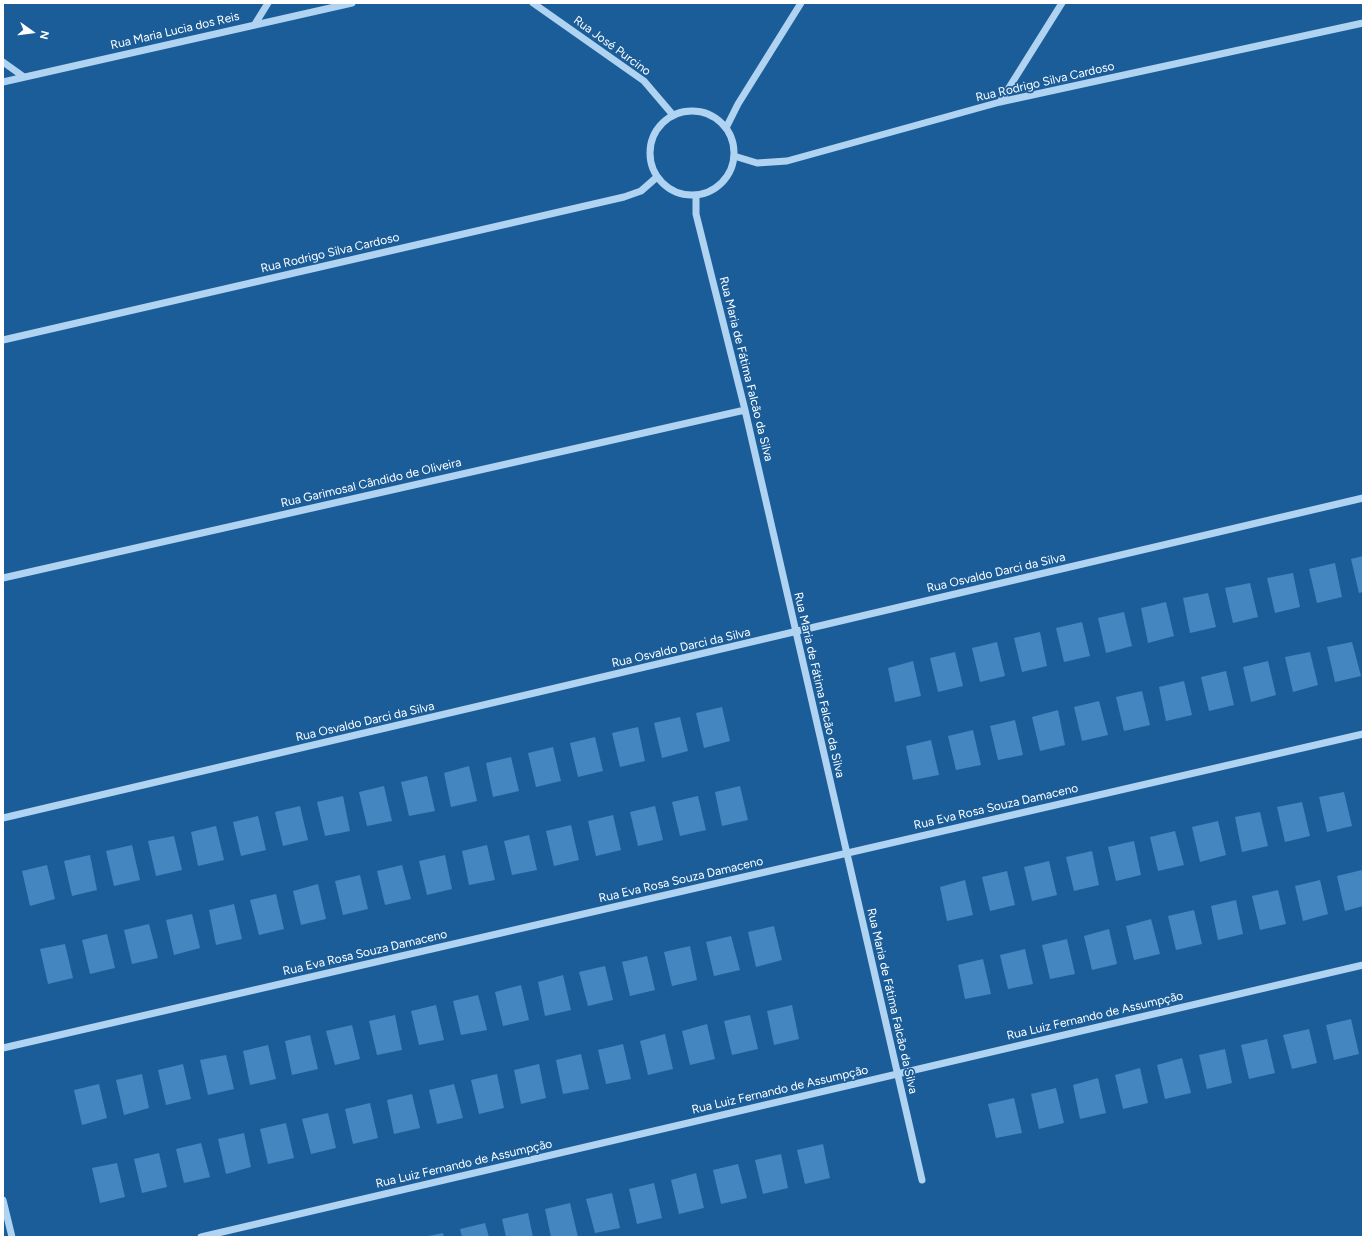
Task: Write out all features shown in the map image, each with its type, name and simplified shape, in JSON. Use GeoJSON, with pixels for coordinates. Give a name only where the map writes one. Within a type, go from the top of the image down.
{"type":"FeatureCollection","features":[{"type":"Feature","properties":{"kind":"street"},"geometry":{"type":"LineString","coordinates":[[255,24],[268,3]]}},
{"type":"Feature","properties":{"kind":"street","name":"Rua Maria Lucia dos Reis"},"geometry":{"type":"LineString","coordinates":[[3,82],[352,3]]}},
{"type":"Feature","properties":{"kind":"street","name":"Rua José Purcino"},"geometry":{"type":"LineString","coordinates":[[533,3],[644,81],[673,114]]}},
{"type":"Feature","properties":{"kind":"street"},"geometry":{"type":"LineString","coordinates":[[726,128],[738,104],[801,3]]}},
{"type":"Feature","properties":{"kind":"street"},"geometry":{"type":"LineString","coordinates":[[1000,102],[1062,3]]}},
{"type":"Feature","properties":{"kind":"street","name":"Rua Rodrigo Silva Cardoso"},"geometry":{"type":"LineString","coordinates":[[734,156],[757,163],[787,161],[1000,102],[1363,23]]}},
{"type":"Feature","properties":{"kind":"street"},"geometry":{"type":"LineString","coordinates":[[3,62],[24,77]]}},
{"type":"Feature","properties":{"kind":"street"},"geometry":{"type":"LineString","coordinates":[[687,110],[702,111],[716,117],[726,128],[732,141],[734,156],[730,170],[722,182],[710,191],[696,195],[681,194],[668,188],[657,177],[651,164],[649,149],[653,135],[661,123],[673,114],[687,110]]}},
{"type":"Feature","properties":{"kind":"street","name":"Rua Rodrigo Silva Cardoso"},"geometry":{"type":"LineString","coordinates":[[3,340],[624,197],[641,191],[657,177]]}},
{"type":"Feature","properties":{"kind":"street","name":"Rua Maria de Fátima Falcão da Silva"},"geometry":{"type":"LineString","coordinates":[[696,195],[696,214],[745,410],[922,1180]]}},
{"type":"Feature","properties":{"kind":"street","name":"Rua Garimosal Cândido de Oliveira"},"geometry":{"type":"LineString","coordinates":[[3,578],[745,410]]}},
{"type":"Feature","properties":{"kind":"street","name":"Rua Osvaldo Darci da Silva"},"geometry":{"type":"LineString","coordinates":[[3,818],[1363,498]]}},
{"type":"Feature","properties":{"kind":"street","name":"Rua Eva Rosa Souza Damaceno"},"geometry":{"type":"LineString","coordinates":[[3,1048],[1363,734]]}},
{"type":"Feature","properties":{"kind":"street","name":"Rua Luiz Fernando de Assumpção"},"geometry":{"type":"LineString","coordinates":[[201,1237],[1363,965]]}},
{"type":"Feature","properties":{"kind":"street"},"geometry":{"type":"LineString","coordinates":[[3,1200],[12,1237]]}},
{"type":"Feature","properties":{"kind":"building"},"geometry":{"type":"Polygon","coordinates":[[[1363,556],[1363,592],[1359,593],[1351,559],[1363,556]]]}},
{"type":"Feature","properties":{"kind":"building"},"geometry":{"type":"Polygon","coordinates":[[[1335,563],[1342,597],[1317,603],[1309,569],[1335,563]]]}},
{"type":"Feature","properties":{"kind":"building"},"geometry":{"type":"Polygon","coordinates":[[[1293,573],[1300,607],[1275,613],[1267,578],[1293,573]]]}},
{"type":"Feature","properties":{"kind":"building"},"geometry":{"type":"Polygon","coordinates":[[[1250,583],[1258,617],[1233,623],[1225,588],[1250,583]]]}},
{"type":"Feature","properties":{"kind":"building"},"geometry":{"type":"Polygon","coordinates":[[[1208,593],[1216,627],[1190,633],[1183,598],[1208,593]]]}},
{"type":"Feature","properties":{"kind":"building"},"geometry":{"type":"Polygon","coordinates":[[[1166,602],[1174,636],[1148,643],[1141,608],[1166,602]]]}},
{"type":"Feature","properties":{"kind":"building"},"geometry":{"type":"Polygon","coordinates":[[[1124,612],[1132,646],[1106,653],[1098,618],[1124,612]]]}},
{"type":"Feature","properties":{"kind":"building"},"geometry":{"type":"Polygon","coordinates":[[[1082,622],[1090,656],[1064,662],[1056,628],[1082,622]]]}},
{"type":"Feature","properties":{"kind":"building"},"geometry":{"type":"Polygon","coordinates":[[[1040,632],[1047,666],[1022,672],[1014,638],[1040,632]]]}},
{"type":"Feature","properties":{"kind":"building"},"geometry":{"type":"Polygon","coordinates":[[[997,642],[1005,676],[980,682],[972,648],[997,642]]]}},
{"type":"Feature","properties":{"kind":"building"},"geometry":{"type":"Polygon","coordinates":[[[1352,642],[1361,676],[1335,682],[1327,647],[1352,642]]]}},
{"type":"Feature","properties":{"kind":"building"},"geometry":{"type":"Polygon","coordinates":[[[955,652],[963,686],[938,692],[930,658],[955,652]]]}},
{"type":"Feature","properties":{"kind":"building"},"geometry":{"type":"Polygon","coordinates":[[[1310,652],[1318,685],[1293,692],[1285,657],[1310,652]]]}},
{"type":"Feature","properties":{"kind":"building"},"geometry":{"type":"Polygon","coordinates":[[[913,661],[921,696],[895,702],[888,668],[913,661]]]}},
{"type":"Feature","properties":{"kind":"building"},"geometry":{"type":"Polygon","coordinates":[[[1268,661],[1276,695],[1251,702],[1243,667],[1268,661]]]}},
{"type":"Feature","properties":{"kind":"building"},"geometry":{"type":"Polygon","coordinates":[[[1226,671],[1234,705],[1209,711],[1201,677],[1226,671]]]}},
{"type":"Feature","properties":{"kind":"building"},"geometry":{"type":"Polygon","coordinates":[[[1184,681],[1192,715],[1166,721],[1159,687],[1184,681]]]}},
{"type":"Feature","properties":{"kind":"building"},"geometry":{"type":"Polygon","coordinates":[[[1142,691],[1150,725],[1124,731],[1116,697],[1142,691]]]}},
{"type":"Feature","properties":{"kind":"building"},"geometry":{"type":"Polygon","coordinates":[[[1099,701],[1108,735],[1082,741],[1074,707],[1099,701]]]}},
{"type":"Feature","properties":{"kind":"building"},"geometry":{"type":"Polygon","coordinates":[[[722,707],[730,741],[704,748],[696,713],[722,707]]]}},
{"type":"Feature","properties":{"kind":"building"},"geometry":{"type":"Polygon","coordinates":[[[1058,710],[1065,745],[1040,751],[1032,717],[1058,710]]]}},
{"type":"Feature","properties":{"kind":"building"},"geometry":{"type":"Polygon","coordinates":[[[680,717],[688,751],[662,758],[654,723],[680,717]]]}},
{"type":"Feature","properties":{"kind":"building"},"geometry":{"type":"Polygon","coordinates":[[[1015,720],[1023,755],[998,760],[990,726],[1015,720]]]}},
{"type":"Feature","properties":{"kind":"building"},"geometry":{"type":"Polygon","coordinates":[[[638,727],[645,761],[620,767],[612,733],[638,727]]]}},
{"type":"Feature","properties":{"kind":"building"},"geometry":{"type":"Polygon","coordinates":[[[973,730],[981,765],[956,770],[948,736],[973,730]]]}},
{"type":"Feature","properties":{"kind":"building"},"geometry":{"type":"Polygon","coordinates":[[[595,737],[603,771],[578,777],[570,743],[595,737]]]}},
{"type":"Feature","properties":{"kind":"building"},"geometry":{"type":"Polygon","coordinates":[[[931,740],[939,775],[913,780],[906,746],[931,740]]]}},
{"type":"Feature","properties":{"kind":"building"},"geometry":{"type":"Polygon","coordinates":[[[553,747],[561,781],[536,787],[528,753],[553,747]]]}},
{"type":"Feature","properties":{"kind":"building"},"geometry":{"type":"Polygon","coordinates":[[[511,757],[519,791],[493,797],[486,763],[511,757]]]}},
{"type":"Feature","properties":{"kind":"building"},"geometry":{"type":"Polygon","coordinates":[[[469,766],[477,801],[451,807],[444,773],[469,766]]]}},
{"type":"Feature","properties":{"kind":"building"},"geometry":{"type":"Polygon","coordinates":[[[427,776],[435,811],[409,816],[401,782],[427,776]]]}},
{"type":"Feature","properties":{"kind":"building"},"geometry":{"type":"Polygon","coordinates":[[[384,786],[392,821],[367,826],[359,792],[384,786]]]}},
{"type":"Feature","properties":{"kind":"building"},"geometry":{"type":"Polygon","coordinates":[[[740,786],[748,820],[722,826],[715,792],[740,786]]]}},
{"type":"Feature","properties":{"kind":"building"},"geometry":{"type":"Polygon","coordinates":[[[1344,792],[1352,826],[1327,832],[1319,797],[1344,792]]]}},
{"type":"Feature","properties":{"kind":"building"},"geometry":{"type":"Polygon","coordinates":[[[343,796],[350,831],[325,836],[317,802],[343,796]]]}},
{"type":"Feature","properties":{"kind":"building"},"geometry":{"type":"Polygon","coordinates":[[[698,796],[706,830],[680,836],[672,802],[698,796]]]}},
{"type":"Feature","properties":{"kind":"building"},"geometry":{"type":"Polygon","coordinates":[[[1302,802],[1310,836],[1285,842],[1277,807],[1302,802]]]}},
{"type":"Feature","properties":{"kind":"building"},"geometry":{"type":"Polygon","coordinates":[[[300,806],[308,840],[283,846],[275,812],[300,806]]]}},
{"type":"Feature","properties":{"kind":"building"},"geometry":{"type":"Polygon","coordinates":[[[655,806],[663,840],[638,846],[630,812],[655,806]]]}},
{"type":"Feature","properties":{"kind":"building"},"geometry":{"type":"Polygon","coordinates":[[[1260,812],[1268,846],[1242,852],[1235,817],[1260,812]]]}},
{"type":"Feature","properties":{"kind":"building"},"geometry":{"type":"Polygon","coordinates":[[[613,815],[621,850],[596,856],[588,821],[613,815]]]}},
{"type":"Feature","properties":{"kind":"building"},"geometry":{"type":"Polygon","coordinates":[[[258,816],[266,850],[241,856],[233,822],[258,816]]]}},
{"type":"Feature","properties":{"kind":"building"},"geometry":{"type":"Polygon","coordinates":[[[1218,821],[1226,855],[1200,862],[1192,827],[1218,821]]]}},
{"type":"Feature","properties":{"kind":"building"},"geometry":{"type":"Polygon","coordinates":[[[571,825],[579,860],[554,866],[546,831],[571,825]]]}},
{"type":"Feature","properties":{"kind":"building"},"geometry":{"type":"Polygon","coordinates":[[[216,826],[224,860],[198,866],[191,832],[216,826]]]}},
{"type":"Feature","properties":{"kind":"building"},"geometry":{"type":"Polygon","coordinates":[[[1175,831],[1184,865],[1158,871],[1150,837],[1175,831]]]}},
{"type":"Feature","properties":{"kind":"building"},"geometry":{"type":"Polygon","coordinates":[[[529,835],[537,870],[512,875],[504,841],[529,835]]]}},
{"type":"Feature","properties":{"kind":"building"},"geometry":{"type":"Polygon","coordinates":[[[174,836],[182,870],[156,876],[148,841],[174,836]]]}},
{"type":"Feature","properties":{"kind":"building"},"geometry":{"type":"Polygon","coordinates":[[[1134,841],[1141,875],[1116,881],[1108,847],[1134,841]]]}},
{"type":"Feature","properties":{"kind":"building"},"geometry":{"type":"Polygon","coordinates":[[[132,845],[140,880],[114,886],[106,851],[132,845]]]}},
{"type":"Feature","properties":{"kind":"building"},"geometry":{"type":"Polygon","coordinates":[[[487,845],[495,880],[469,885],[462,851],[487,845]]]}},
{"type":"Feature","properties":{"kind":"building"},"geometry":{"type":"Polygon","coordinates":[[[1092,851],[1099,885],[1074,891],[1066,857],[1092,851]]]}},
{"type":"Feature","properties":{"kind":"building"},"geometry":{"type":"Polygon","coordinates":[[[90,855],[97,890],[72,896],[64,861],[90,855]]]}},
{"type":"Feature","properties":{"kind":"building"},"geometry":{"type":"Polygon","coordinates":[[[445,855],[452,889],[427,895],[419,861],[445,855]]]}},
{"type":"Feature","properties":{"kind":"building"},"geometry":{"type":"Polygon","coordinates":[[[1049,861],[1057,895],[1032,901],[1024,867],[1049,861]]]}},
{"type":"Feature","properties":{"kind":"building"},"geometry":{"type":"Polygon","coordinates":[[[47,865],[55,899],[30,906],[22,871],[47,865]]]}},
{"type":"Feature","properties":{"kind":"building"},"geometry":{"type":"Polygon","coordinates":[[[402,865],[411,899],[385,905],[377,871],[402,865]]]}},
{"type":"Feature","properties":{"kind":"building"},"geometry":{"type":"Polygon","coordinates":[[[1362,870],[1363,906],[1345,911],[1337,876],[1362,870]]]}},
{"type":"Feature","properties":{"kind":"building"},"geometry":{"type":"Polygon","coordinates":[[[1007,871],[1015,905],[990,911],[982,877],[1007,871]]]}},
{"type":"Feature","properties":{"kind":"building"},"geometry":{"type":"Polygon","coordinates":[[[360,875],[368,909],[343,915],[335,881],[360,875]]]}},
{"type":"Feature","properties":{"kind":"building"},"geometry":{"type":"Polygon","coordinates":[[[965,880],[973,915],[947,921],[940,887],[965,880]]]}},
{"type":"Feature","properties":{"kind":"building"},"geometry":{"type":"Polygon","coordinates":[[[1320,880],[1328,914],[1303,921],[1295,886],[1320,880]]]}},
{"type":"Feature","properties":{"kind":"building"},"geometry":{"type":"Polygon","coordinates":[[[318,884],[326,919],[301,925],[293,891],[318,884]]]}},
{"type":"Feature","properties":{"kind":"building"},"geometry":{"type":"Polygon","coordinates":[[[1278,890],[1286,924],[1260,930],[1252,896],[1278,890]]]}},
{"type":"Feature","properties":{"kind":"building"},"geometry":{"type":"Polygon","coordinates":[[[276,894],[284,929],[259,935],[250,900],[276,894]]]}},
{"type":"Feature","properties":{"kind":"building"},"geometry":{"type":"Polygon","coordinates":[[[1236,900],[1243,934],[1218,940],[1211,906],[1236,900]]]}},
{"type":"Feature","properties":{"kind":"building"},"geometry":{"type":"Polygon","coordinates":[[[234,904],[242,939],[216,945],[209,910],[234,904]]]}},
{"type":"Feature","properties":{"kind":"building"},"geometry":{"type":"Polygon","coordinates":[[[1194,910],[1202,944],[1176,950],[1168,916],[1194,910]]]}},
{"type":"Feature","properties":{"kind":"building"},"geometry":{"type":"Polygon","coordinates":[[[192,914],[200,948],[174,955],[166,920],[192,914]]]}},
{"type":"Feature","properties":{"kind":"building"},"geometry":{"type":"Polygon","coordinates":[[[1151,919],[1160,954],[1134,960],[1126,926],[1151,919]]]}},
{"type":"Feature","properties":{"kind":"building"},"geometry":{"type":"Polygon","coordinates":[[[149,924],[158,958],[132,964],[124,930],[149,924]]]}},
{"type":"Feature","properties":{"kind":"building"},"geometry":{"type":"Polygon","coordinates":[[[774,926],[782,960],[756,967],[748,932],[774,926]]]}},
{"type":"Feature","properties":{"kind":"building"},"geometry":{"type":"Polygon","coordinates":[[[1109,929],[1117,964],[1092,970],[1084,936],[1109,929]]]}},
{"type":"Feature","properties":{"kind":"building"},"geometry":{"type":"Polygon","coordinates":[[[107,934],[115,968],[90,974],[82,940],[107,934]]]}},
{"type":"Feature","properties":{"kind":"building"},"geometry":{"type":"Polygon","coordinates":[[[731,936],[740,970],[714,976],[706,942],[731,936]]]}},
{"type":"Feature","properties":{"kind":"building"},"geometry":{"type":"Polygon","coordinates":[[[1067,939],[1075,974],[1050,979],[1042,945],[1067,939]]]}},
{"type":"Feature","properties":{"kind":"building"},"geometry":{"type":"Polygon","coordinates":[[[65,944],[73,978],[48,984],[40,949],[65,944]]]}},
{"type":"Feature","properties":{"kind":"building"},"geometry":{"type":"Polygon","coordinates":[[[690,946],[697,980],[672,986],[664,952],[690,946]]]}},
{"type":"Feature","properties":{"kind":"building"},"geometry":{"type":"Polygon","coordinates":[[[1025,949],[1033,984],[1008,989],[1000,955],[1025,949]]]}},
{"type":"Feature","properties":{"kind":"building"},"geometry":{"type":"Polygon","coordinates":[[[647,956],[655,990],[630,996],[622,962],[647,956]]]}},
{"type":"Feature","properties":{"kind":"building"},"geometry":{"type":"Polygon","coordinates":[[[983,959],[991,994],[965,999],[958,965],[983,959]]]}},
{"type":"Feature","properties":{"kind":"building"},"geometry":{"type":"Polygon","coordinates":[[[605,966],[613,1000],[588,1006],[579,972],[605,966]]]}},
{"type":"Feature","properties":{"kind":"building"},"geometry":{"type":"Polygon","coordinates":[[[563,975],[571,1010],[545,1016],[538,982],[563,975]]]}},
{"type":"Feature","properties":{"kind":"building"},"geometry":{"type":"Polygon","coordinates":[[[521,985],[529,1020],[503,1026],[495,992],[521,985]]]}},
{"type":"Feature","properties":{"kind":"building"},"geometry":{"type":"Polygon","coordinates":[[[478,995],[487,1030],[461,1035],[453,1001],[478,995]]]}},
{"type":"Feature","properties":{"kind":"building"},"geometry":{"type":"Polygon","coordinates":[[[436,1005],[444,1040],[419,1045],[411,1011],[436,1005]]]}},
{"type":"Feature","properties":{"kind":"building"},"geometry":{"type":"Polygon","coordinates":[[[792,1005],[799,1039],[774,1045],[767,1011],[792,1005]]]}},
{"type":"Feature","properties":{"kind":"building"},"geometry":{"type":"Polygon","coordinates":[[[395,1015],[402,1050],[377,1055],[369,1021],[395,1015]]]}},
{"type":"Feature","properties":{"kind":"building"},"geometry":{"type":"Polygon","coordinates":[[[750,1015],[758,1049],[732,1055],[724,1021],[750,1015]]]}},
{"type":"Feature","properties":{"kind":"building"},"geometry":{"type":"Polygon","coordinates":[[[1351,1019],[1359,1054],[1334,1060],[1326,1025],[1351,1019]]]}},
{"type":"Feature","properties":{"kind":"building"},"geometry":{"type":"Polygon","coordinates":[[[707,1024],[715,1059],[690,1065],[682,1031],[707,1024]]]}},
{"type":"Feature","properties":{"kind":"building"},"geometry":{"type":"Polygon","coordinates":[[[352,1025],[360,1059],[335,1065],[326,1031],[352,1025]]]}},
{"type":"Feature","properties":{"kind":"building"},"geometry":{"type":"Polygon","coordinates":[[[1309,1029],[1317,1063],[1292,1069],[1283,1035],[1309,1029]]]}},
{"type":"Feature","properties":{"kind":"building"},"geometry":{"type":"Polygon","coordinates":[[[665,1034],[673,1069],[648,1075],[640,1041],[665,1034]]]}},
{"type":"Feature","properties":{"kind":"building"},"geometry":{"type":"Polygon","coordinates":[[[310,1035],[318,1069],[292,1075],[285,1041],[310,1035]]]}},
{"type":"Feature","properties":{"kind":"building"},"geometry":{"type":"Polygon","coordinates":[[[1267,1039],[1275,1073],[1249,1079],[1241,1045],[1267,1039]]]}},
{"type":"Feature","properties":{"kind":"building"},"geometry":{"type":"Polygon","coordinates":[[[623,1044],[631,1079],[606,1084],[598,1050],[623,1044]]]}},
{"type":"Feature","properties":{"kind":"building"},"geometry":{"type":"Polygon","coordinates":[[[268,1045],[276,1079],[250,1085],[243,1051],[268,1045]]]}},
{"type":"Feature","properties":{"kind":"building"},"geometry":{"type":"Polygon","coordinates":[[[1225,1049],[1232,1083],[1207,1089],[1199,1055],[1225,1049]]]}},
{"type":"Feature","properties":{"kind":"building"},"geometry":{"type":"Polygon","coordinates":[[[581,1054],[589,1089],[563,1094],[556,1060],[581,1054]]]}},
{"type":"Feature","properties":{"kind":"building"},"geometry":{"type":"Polygon","coordinates":[[[226,1055],[234,1089],[208,1095],[200,1060],[226,1055]]]}},
{"type":"Feature","properties":{"kind":"building"},"geometry":{"type":"Polygon","coordinates":[[[1182,1058],[1191,1093],[1165,1099],[1157,1065],[1182,1058]]]}},
{"type":"Feature","properties":{"kind":"building"},"geometry":{"type":"Polygon","coordinates":[[[183,1064],[191,1099],[166,1105],[158,1070],[183,1064]]]}},
{"type":"Feature","properties":{"kind":"building"},"geometry":{"type":"Polygon","coordinates":[[[539,1064],[546,1098],[521,1104],[514,1070],[539,1064]]]}},
{"type":"Feature","properties":{"kind":"building"},"geometry":{"type":"Polygon","coordinates":[[[1140,1068],[1148,1103],[1123,1109],[1115,1075],[1140,1068]]]}},
{"type":"Feature","properties":{"kind":"building"},"geometry":{"type":"Polygon","coordinates":[[[142,1074],[149,1108],[124,1115],[116,1080],[142,1074]]]}},
{"type":"Feature","properties":{"kind":"building"},"geometry":{"type":"Polygon","coordinates":[[[497,1074],[504,1108],[479,1114],[471,1080],[497,1074]]]}},
{"type":"Feature","properties":{"kind":"building"},"geometry":{"type":"Polygon","coordinates":[[[1098,1078],[1106,1113],[1080,1119],[1073,1085],[1098,1078]]]}},
{"type":"Feature","properties":{"kind":"building"},"geometry":{"type":"Polygon","coordinates":[[[99,1084],[107,1118],[82,1125],[74,1090],[99,1084]]]}},
{"type":"Feature","properties":{"kind":"building"},"geometry":{"type":"Polygon","coordinates":[[[454,1084],[463,1118],[437,1124],[429,1090],[454,1084]]]}},
{"type":"Feature","properties":{"kind":"building"},"geometry":{"type":"Polygon","coordinates":[[[1056,1088],[1064,1123],[1039,1129],[1031,1094],[1056,1088]]]}},
{"type":"Feature","properties":{"kind":"building"},"geometry":{"type":"Polygon","coordinates":[[[412,1094],[420,1128],[394,1134],[387,1100],[412,1094]]]}},
{"type":"Feature","properties":{"kind":"building"},"geometry":{"type":"Polygon","coordinates":[[[1014,1098],[1022,1133],[996,1138],[988,1104],[1014,1098]]]}},
{"type":"Feature","properties":{"kind":"building"},"geometry":{"type":"Polygon","coordinates":[[[370,1103],[378,1138],[353,1144],[345,1109],[370,1103]]]}},
{"type":"Feature","properties":{"kind":"building"},"geometry":{"type":"Polygon","coordinates":[[[328,1113],[336,1148],[311,1154],[302,1119],[328,1113]]]}},
{"type":"Feature","properties":{"kind":"building"},"geometry":{"type":"Polygon","coordinates":[[[286,1123],[294,1158],[268,1164],[260,1129],[286,1123]]]}},
{"type":"Feature","properties":{"kind":"building"},"geometry":{"type":"Polygon","coordinates":[[[244,1133],[251,1167],[226,1174],[218,1139],[244,1133]]]}},
{"type":"Feature","properties":{"kind":"building"},"geometry":{"type":"Polygon","coordinates":[[[201,1143],[210,1177],[184,1183],[176,1149],[201,1143]]]}},
{"type":"Feature","properties":{"kind":"building"},"geometry":{"type":"Polygon","coordinates":[[[823,1144],[830,1178],[805,1184],[797,1150],[823,1144]]]}},
{"type":"Feature","properties":{"kind":"building"},"geometry":{"type":"Polygon","coordinates":[[[159,1153],[167,1187],[142,1193],[134,1159],[159,1153]]]}},
{"type":"Feature","properties":{"kind":"building"},"geometry":{"type":"Polygon","coordinates":[[[781,1154],[788,1188],[763,1194],[755,1160],[781,1154]]]}},
{"type":"Feature","properties":{"kind":"building"},"geometry":{"type":"Polygon","coordinates":[[[117,1163],[125,1197],[100,1203],[92,1168],[117,1163]]]}},
{"type":"Feature","properties":{"kind":"building"},"geometry":{"type":"Polygon","coordinates":[[[738,1164],[747,1198],[721,1204],[713,1170],[738,1164]]]}},
{"type":"Feature","properties":{"kind":"building"},"geometry":{"type":"Polygon","coordinates":[[[696,1173],[704,1208],[679,1214],[671,1180],[696,1173]]]}},
{"type":"Feature","properties":{"kind":"building"},"geometry":{"type":"Polygon","coordinates":[[[654,1183],[662,1218],[637,1224],[629,1189],[654,1183]]]}},
{"type":"Feature","properties":{"kind":"building"},"geometry":{"type":"Polygon","coordinates":[[[612,1193],[620,1228],[595,1233],[586,1199],[612,1193]]]}},
{"type":"Feature","properties":{"kind":"building"},"geometry":{"type":"Polygon","coordinates":[[[570,1203],[578,1237],[551,1237],[545,1209],[570,1203]]]}},
{"type":"Feature","properties":{"kind":"building"},"geometry":{"type":"Polygon","coordinates":[[[528,1213],[533,1237],[506,1237],[502,1219],[528,1213]]]}},
{"type":"Feature","properties":{"kind":"building"},"geometry":{"type":"Polygon","coordinates":[[[485,1223],[489,1237],[462,1237],[460,1229],[485,1223]]]}},
{"type":"Feature","properties":{"kind":"building"},"geometry":{"type":"Polygon","coordinates":[[[443,1233],[444,1237],[428,1237],[428,1236],[443,1233]]]}}]}
